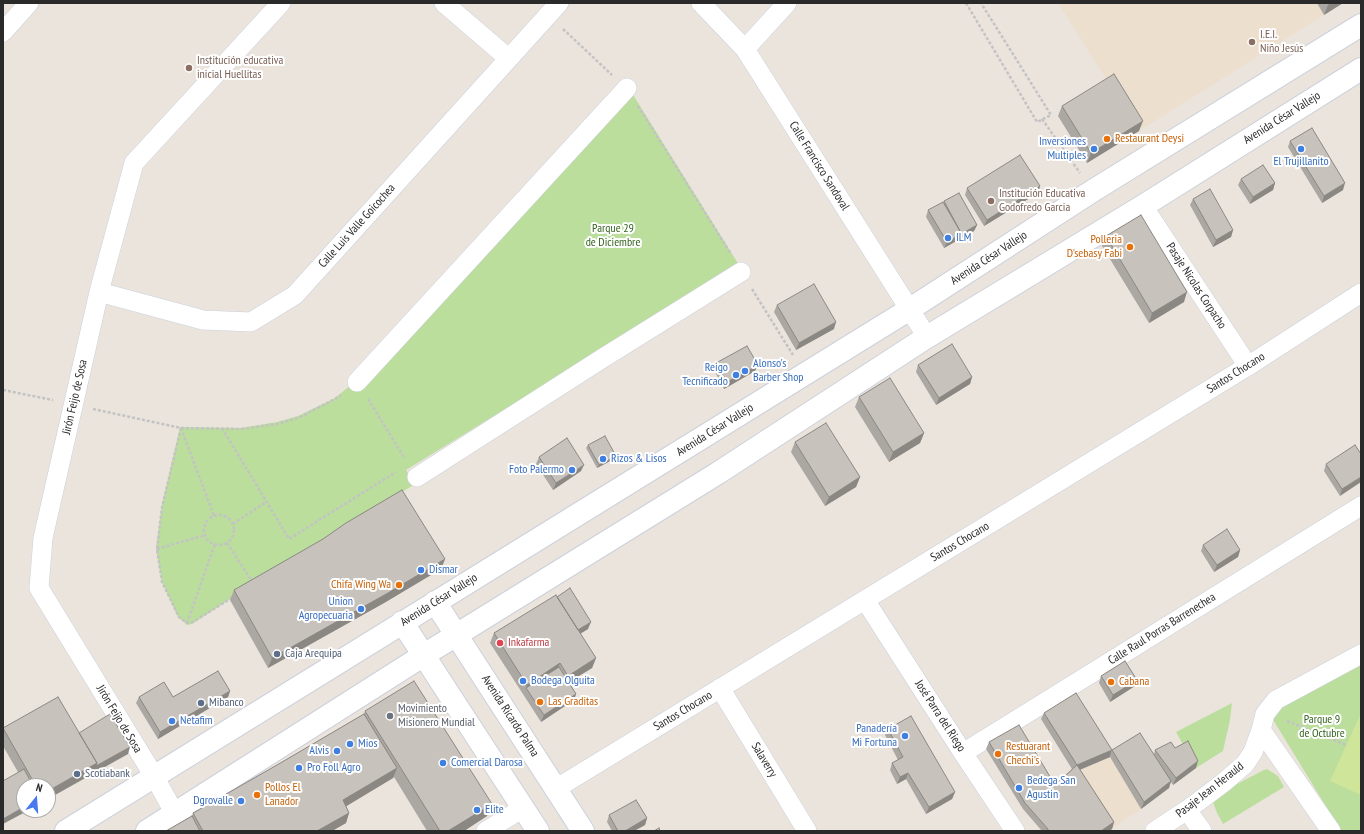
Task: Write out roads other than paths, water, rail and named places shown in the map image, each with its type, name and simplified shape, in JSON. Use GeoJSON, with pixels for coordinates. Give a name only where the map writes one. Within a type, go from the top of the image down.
{"type":"FeatureCollection","features":[{"type":"Feature","properties":{"kind":"main road","name":"Avenida César Vallejo"},"geometry":{"type":"LineString","coordinates":[[66,831],[910,309],[1094,190],[1361,25]]}},
{"type":"Feature","properties":{"kind":"main road","name":"Avenida César Vallejo"},"geometry":{"type":"LineString","coordinates":[[147,831],[424,655],[718,472],[927,337],[1143,206],[1361,69]]}},
{"type":"Feature","properties":{"kind":"main road","name":"Avenida Ricardo Palma"},"geometry":{"type":"LineString","coordinates":[[435,602],[557,788],[583,831]]}},
{"type":"Feature","properties":{"kind":"main road"},"geometry":{"type":"LineString","coordinates":[[402,622],[538,831]]}},
{"type":"Feature","properties":{"kind":"street"},"geometry":{"type":"LineString","coordinates":[[3,32],[29,3]]}},
{"type":"Feature","properties":{"kind":"street","name":"Jirón Feijo de Sosa"},"geometry":{"type":"LineString","coordinates":[[175,814],[154,776],[39,588],[43,538],[99,292],[134,163],[281,3]]}},
{"type":"Feature","properties":{"kind":"street"},"geometry":{"type":"LineString","coordinates":[[444,3],[508,58]]}},
{"type":"Feature","properties":{"kind":"street","name":"Calle Francisco Sandoval"},"geometry":{"type":"LineString","coordinates":[[701,3],[746,50],[927,337]]}},
{"type":"Feature","properties":{"kind":"street"},"geometry":{"type":"LineString","coordinates":[[746,50],[787,3]]}},
{"type":"Feature","properties":{"kind":"street","name":"Calle Luis Valle Goicochea"},"geometry":{"type":"LineString","coordinates":[[99,292],[203,320],[251,322],[295,295],[553,9]]}},
{"type":"Feature","properties":{"kind":"street"},"geometry":{"type":"LineString","coordinates":[[357,382],[627,88]]}},
{"type":"Feature","properties":{"kind":"street","name":"Pasaje Nicolas Corpacho"},"geometry":{"type":"LineString","coordinates":[[1143,206],[1248,366]]}},
{"type":"Feature","properties":{"kind":"street"},"geometry":{"type":"LineString","coordinates":[[413,471],[603,358],[741,272]]}},
{"type":"Feature","properties":{"kind":"street","name":"Santos Chocano"},"geometry":{"type":"LineString","coordinates":[[557,788],[1248,366],[1361,293]]}},
{"type":"Feature","properties":{"kind":"street","name":"Calle Raul Porras Barrenechea"},"geometry":{"type":"LineString","coordinates":[[963,753],[1361,506]]}},
{"type":"Feature","properties":{"kind":"street","name":"José Parra del Riego"},"geometry":{"type":"LineString","coordinates":[[865,600],[963,753],[1016,831]]}},
{"type":"Feature","properties":{"kind":"street","name":"Pasaje Jean Herauld"},"geometry":{"type":"LineString","coordinates":[[1155,831],[1187,810],[1223,783],[1245,764],[1253,752],[1262,730],[1265,714],[1276,700],[1361,654]]}},
{"type":"Feature","properties":{"kind":"street","name":"Salaverry"},"geometry":{"type":"LineString","coordinates":[[720,688],[807,831]]}},
{"type":"Feature","properties":{"kind":"street"},"geometry":{"type":"LineString","coordinates":[[1262,730],[1331,831]]}},
{"type":"Feature","properties":{"kind":"street"},"geometry":{"type":"LineString","coordinates":[[486,831],[523,808]]}},
{"type":"Feature","properties":{"kind":"street"},"geometry":{"type":"LineString","coordinates":[[1187,810],[1202,831]]}},
{"type":"Feature","properties":{"kind":"place","name":"I.E.I. Niño Jesús"},"geometry":{"type":"Point","coordinates":[1252,42]}},
{"type":"Feature","properties":{"kind":"place","name":"Institución educativa inicial Huellitas"},"geometry":{"type":"Point","coordinates":[189,68]}},
{"type":"Feature","properties":{"kind":"place","name":"Restaurant Deysi"},"geometry":{"type":"Point","coordinates":[1107,139]}},
{"type":"Feature","properties":{"kind":"place","name":"Inversiones Multiples"},"geometry":{"type":"Point","coordinates":[1094,149]}},
{"type":"Feature","properties":{"kind":"place","name":"El Trujillanito"},"geometry":{"type":"Point","coordinates":[1301,149]}},
{"type":"Feature","properties":{"kind":"place","name":"Institución Educativa Godofredo Garcia"},"geometry":{"type":"Point","coordinates":[991,201]}},
{"type":"Feature","properties":{"kind":"place","name":"ILM"},"geometry":{"type":"Point","coordinates":[948,238]}},
{"type":"Feature","properties":{"kind":"place","name":"Polleria D'sebasy Fabi"},"geometry":{"type":"Point","coordinates":[1130,247]}},
{"type":"Feature","properties":{"kind":"place","name":"Alonso's Barber Shop"},"geometry":{"type":"Point","coordinates":[745,371]}},
{"type":"Feature","properties":{"kind":"place","name":"Reigo Tecnificado"},"geometry":{"type":"Point","coordinates":[736,375]}},
{"type":"Feature","properties":{"kind":"place","name":"Rizos & Lisos"},"geometry":{"type":"Point","coordinates":[603,459]}},
{"type":"Feature","properties":{"kind":"place","name":"Foto Palermo"},"geometry":{"type":"Point","coordinates":[572,470]}},
{"type":"Feature","properties":{"kind":"place","name":"Dismar"},"geometry":{"type":"Point","coordinates":[421,570]}},
{"type":"Feature","properties":{"kind":"place","name":"Chifa Wing Wa"},"geometry":{"type":"Point","coordinates":[399,585]}},
{"type":"Feature","properties":{"kind":"place","name":"Union Agropecuaria"},"geometry":{"type":"Point","coordinates":[361,609]}},
{"type":"Feature","properties":{"kind":"place","name":"Inkafarma"},"geometry":{"type":"Point","coordinates":[500,643]}},
{"type":"Feature","properties":{"kind":"place","name":"Caja Arequipa"},"geometry":{"type":"Point","coordinates":[277,654]}},
{"type":"Feature","properties":{"kind":"place","name":"Bodega Olguita"},"geometry":{"type":"Point","coordinates":[523,681]}},
{"type":"Feature","properties":{"kind":"place","name":"Cabana"},"geometry":{"type":"Point","coordinates":[1111,682]}},
{"type":"Feature","properties":{"kind":"place","name":"Las Graditas"},"geometry":{"type":"Point","coordinates":[540,702]}},
{"type":"Feature","properties":{"kind":"place","name":"Mibanco"},"geometry":{"type":"Point","coordinates":[201,703]}},
{"type":"Feature","properties":{"kind":"place","name":"Movimiento Misionero Mundial"},"geometry":{"type":"Point","coordinates":[390,716]}},
{"type":"Feature","properties":{"kind":"place","name":"Netafim"},"geometry":{"type":"Point","coordinates":[172,721]}},
{"type":"Feature","properties":{"kind":"place","name":"Panadería Mi Fortuna"},"geometry":{"type":"Point","coordinates":[905,736]}},
{"type":"Feature","properties":{"kind":"place","name":"Mios"},"geometry":{"type":"Point","coordinates":[350,744]}},
{"type":"Feature","properties":{"kind":"place","name":"Alvis"},"geometry":{"type":"Point","coordinates":[337,751]}},
{"type":"Feature","properties":{"kind":"place","name":"Restuarant Chechi's"},"geometry":{"type":"Point","coordinates":[998,754]}},
{"type":"Feature","properties":{"kind":"place","name":"Comercial Darosa"},"geometry":{"type":"Point","coordinates":[443,763]}},
{"type":"Feature","properties":{"kind":"place","name":"Pro Foll Agro"},"geometry":{"type":"Point","coordinates":[299,768]}},
{"type":"Feature","properties":{"kind":"place","name":"Scotiabank"},"geometry":{"type":"Point","coordinates":[77,774]}},
{"type":"Feature","properties":{"kind":"place","name":"Bedega San Agustin"},"geometry":{"type":"Point","coordinates":[1019,788]}},
{"type":"Feature","properties":{"kind":"place","name":"Pollos El Lanador"},"geometry":{"type":"Point","coordinates":[257,795]}},
{"type":"Feature","properties":{"kind":"place","name":"Dgrovalle"},"geometry":{"type":"Point","coordinates":[241,801]}},
{"type":"Feature","properties":{"kind":"place","name":"Elite"},"geometry":{"type":"Point","coordinates":[477,810]}},
{"type":"Feature","properties":{"kind":"park label","name":"Parque 29 de Diciembre"},"geometry":{"type":"Point","coordinates":[613,236]}},
{"type":"Feature","properties":{"kind":"park label","name":"Parque 9 de Octubre"},"geometry":{"type":"Point","coordinates":[1322,727]}}]}
